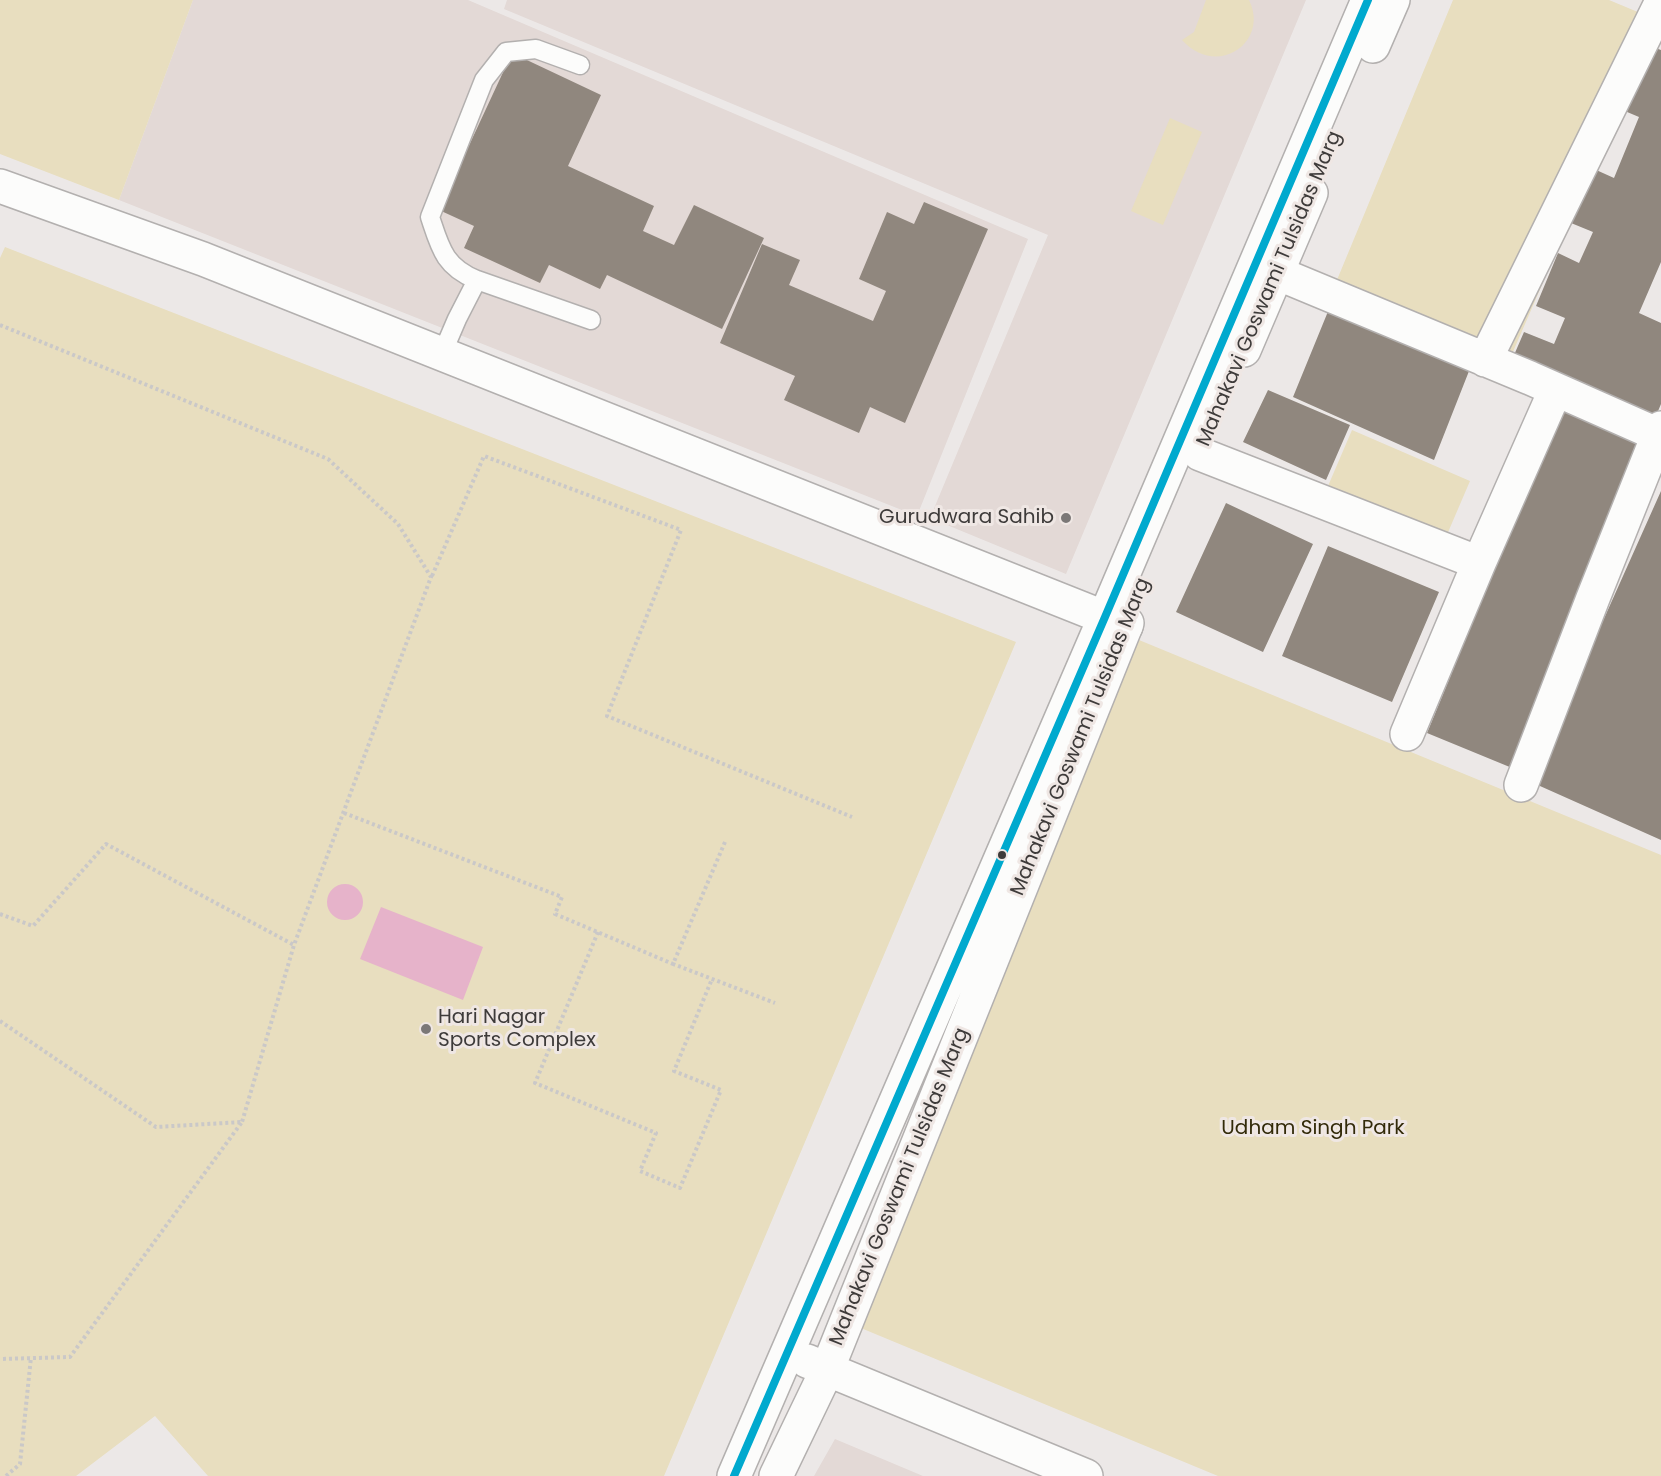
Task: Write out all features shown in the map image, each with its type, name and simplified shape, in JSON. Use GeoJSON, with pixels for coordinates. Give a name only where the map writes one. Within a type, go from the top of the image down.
{"type":"FeatureCollection","features":[{"type":"Feature","properties":{"kind":"street","name":"Mahakavi Goswami Tulsidas Marg"},"geometry":{"type":"LineString","coordinates":[[776,1476],[827,1370],[1116,622],[1368,0]]}},
{"type":"Feature","properties":{"kind":"street","name":"Mahakavi Goswami Tulsidas Marg"},"geometry":{"type":"LineString","coordinates":[[735,1476],[1116,622],[1129,611],[1200,454],[1392,0]]}},
{"type":"Feature","properties":{"kind":"street"},"geometry":{"type":"LineString","coordinates":[[1485,360],[1653,6]]}},
{"type":"Feature","properties":{"kind":"street"},"geometry":{"type":"LineString","coordinates":[[0,186],[203,259],[1116,622]]}},
{"type":"Feature","properties":{"kind":"street"},"geometry":{"type":"LineString","coordinates":[[1277,273],[1660,433],[1588,609],[1521,784]]}},
{"type":"Feature","properties":{"kind":"street"},"geometry":{"type":"LineString","coordinates":[[1407,734],[1555,391]]}},
{"type":"Feature","properties":{"kind":"street"},"geometry":{"type":"LineString","coordinates":[[1200,454],[1479,563]]}},
{"type":"Feature","properties":{"kind":"street"},"geometry":{"type":"LineString","coordinates":[[789,1352],[827,1370],[1086,1476]]}},
{"type":"Feature","properties":{"kind":"lane"},"geometry":{"type":"LineString","coordinates":[[580,65],[536,49],[506,52],[484,80],[430,217],[443,255],[464,275],[591,320]]}},
{"type":"Feature","properties":{"kind":"lane"},"geometry":{"type":"LineString","coordinates":[[442,354],[477,280]]}},
{"type":"Feature","properties":{"kind":"path"},"geometry":{"type":"LineString","coordinates":[[0,325],[328,459],[398,524],[431,577]]}},
{"type":"Feature","properties":{"kind":"path"},"geometry":{"type":"LineString","coordinates":[[0,1359],[70,1357],[242,1122],[294,945],[431,577],[484,456],[681,530],[607,716],[852,817]]}},
{"type":"Feature","properties":{"kind":"path"},"geometry":{"type":"LineString","coordinates":[[344,813],[562,897],[555,914],[673,964],[775,1003]]}},
{"type":"Feature","properties":{"kind":"path"},"geometry":{"type":"LineString","coordinates":[[673,964],[725,842]]}},
{"type":"Feature","properties":{"kind":"path"},"geometry":{"type":"LineString","coordinates":[[0,914],[33,926],[106,844],[294,945]]}},
{"type":"Feature","properties":{"kind":"path"},"geometry":{"type":"LineString","coordinates":[[598,932],[535,1083],[656,1133],[640,1171],[680,1188],[721,1090],[674,1071],[712,979]]}},
{"type":"Feature","properties":{"kind":"path"},"geometry":{"type":"LineString","coordinates":[[0,1021],[156,1127],[242,1122]]}},
{"type":"Feature","properties":{"kind":"path"},"geometry":{"type":"LineString","coordinates":[[6,1476],[20,1464],[31,1357]]}},
{"type":"Feature","properties":{"kind":"shaded area"},"geometry":{"type":"Polygon","coordinates":[[[193,0],[468,0],[1028,239],[917,516],[119,200],[193,0]]]}},
{"type":"Feature","properties":{"kind":"shaded area"},"geometry":{"type":"Polygon","coordinates":[[[507,0],[1306,0],[1066,574],[930,518],[1048,235],[504,9],[507,0]]]}},
{"type":"Feature","properties":{"kind":"shaded area"},"geometry":{"type":"Polygon","coordinates":[[[345,884],[357,890],[363,902],[357,914],[345,920],[333,914],[327,902],[333,890],[345,884]]]}},
{"type":"Feature","properties":{"kind":"shaded area"},"geometry":{"type":"Polygon","coordinates":[[[381,907],[483,947],[463,1000],[360,959],[381,907]]]}},
{"type":"Feature","properties":{"kind":"shaded area"},"geometry":{"type":"Polygon","coordinates":[[[835,1439],[923,1476],[814,1476],[835,1439]]]}},
{"type":"Feature","properties":{"kind":"green space"},"geometry":{"type":"Polygon","coordinates":[[[0,0],[193,0],[119,200],[0,154],[0,0]]]}},
{"type":"Feature","properties":{"kind":"green space"},"geometry":{"type":"Polygon","coordinates":[[[1206,0],[1249,0],[1254,15],[1252,29],[1246,41],[1236,50],[1224,56],[1210,56],[1196,51],[1182,40],[1194,32],[1206,0]]]}},
{"type":"Feature","properties":{"kind":"green space"},"geometry":{"type":"Polygon","coordinates":[[[1453,0],[1609,0],[1657,20],[1502,377],[1327,304],[1453,0]]]}},
{"type":"Feature","properties":{"kind":"green space"},"geometry":{"type":"Polygon","coordinates":[[[1170,118],[1202,132],[1163,225],[1131,211],[1170,118]]]}},
{"type":"Feature","properties":{"kind":"green space","name":"Hari Nagar Sports Complex"},"geometry":{"type":"Polygon","coordinates":[[[5,247],[1016,642],[664,1476],[208,1476],[155,1416],[76,1476],[0,1476],[0,258],[5,247]]]}},
{"type":"Feature","properties":{"kind":"green space"},"geometry":{"type":"Polygon","coordinates":[[[1352,430],[1470,481],[1446,537],[1328,486],[1352,430]]]}},
{"type":"Feature","properties":{"kind":"green space","name":"Udham Singh Park"},"geometry":{"type":"Polygon","coordinates":[[[1139,640],[1661,855],[1661,1476],[1218,1476],[856,1326],[1139,640]]]}},
{"type":"Feature","properties":{"kind":"building"},"geometry":{"type":"Polygon","coordinates":[[[1647,45],[1661,50],[1661,262],[1639,313],[1661,323],[1661,404],[1653,423],[1511,362],[1524,332],[1554,344],[1565,318],[1536,306],[1558,253],[1579,263],[1593,232],[1571,223],[1594,169],[1614,178],[1639,117],[1620,109],[1647,45]]]}},
{"type":"Feature","properties":{"kind":"building"},"geometry":{"type":"Polygon","coordinates":[[[512,53],[601,95],[568,166],[654,206],[643,231],[674,245],[694,205],[764,238],[722,329],[607,275],[600,289],[549,265],[540,283],[464,248],[474,226],[439,210],[512,53]]]}},
{"type":"Feature","properties":{"kind":"building"},"geometry":{"type":"Polygon","coordinates":[[[924,202],[988,229],[905,423],[870,407],[859,433],[784,400],[795,376],[720,343],[762,244],[800,260],[789,285],[873,321],[886,291],[859,279],[887,212],[914,224],[924,202]]]}},
{"type":"Feature","properties":{"kind":"building"},"geometry":{"type":"Polygon","coordinates":[[[1329,309],[1471,366],[1434,460],[1293,397],[1329,309]]]}},
{"type":"Feature","properties":{"kind":"building"},"geometry":{"type":"Polygon","coordinates":[[[1268,390],[1350,425],[1326,480],[1243,442],[1268,390]]]}},
{"type":"Feature","properties":{"kind":"building"},"geometry":{"type":"Polygon","coordinates":[[[1563,403],[1649,442],[1517,770],[1427,733],[1563,403]]]}},
{"type":"Feature","properties":{"kind":"building"},"geometry":{"type":"Polygon","coordinates":[[[1661,491],[1661,840],[1531,782],[1661,491]]]}},
{"type":"Feature","properties":{"kind":"building"},"geometry":{"type":"Polygon","coordinates":[[[1226,503],[1313,544],[1263,652],[1176,612],[1226,503]]]}},
{"type":"Feature","properties":{"kind":"building"},"geometry":{"type":"Polygon","coordinates":[[[1328,546],[1439,592],[1392,702],[1282,656],[1328,546]]]}},
{"type":"Feature","properties":{"kind":"transit line"},"geometry":{"type":"LineString","coordinates":[[734,1476],[1105,617],[1368,0]]}},
{"type":"Feature","properties":{"kind":"place","name":"Gurudwara Sahib"},"geometry":{"type":"Point","coordinates":[1066,518]}},
{"type":"Feature","properties":{"kind":"place","name":"Hari Nagar Sports Complex"},"geometry":{"type":"Point","coordinates":[426,1029]}}]}
